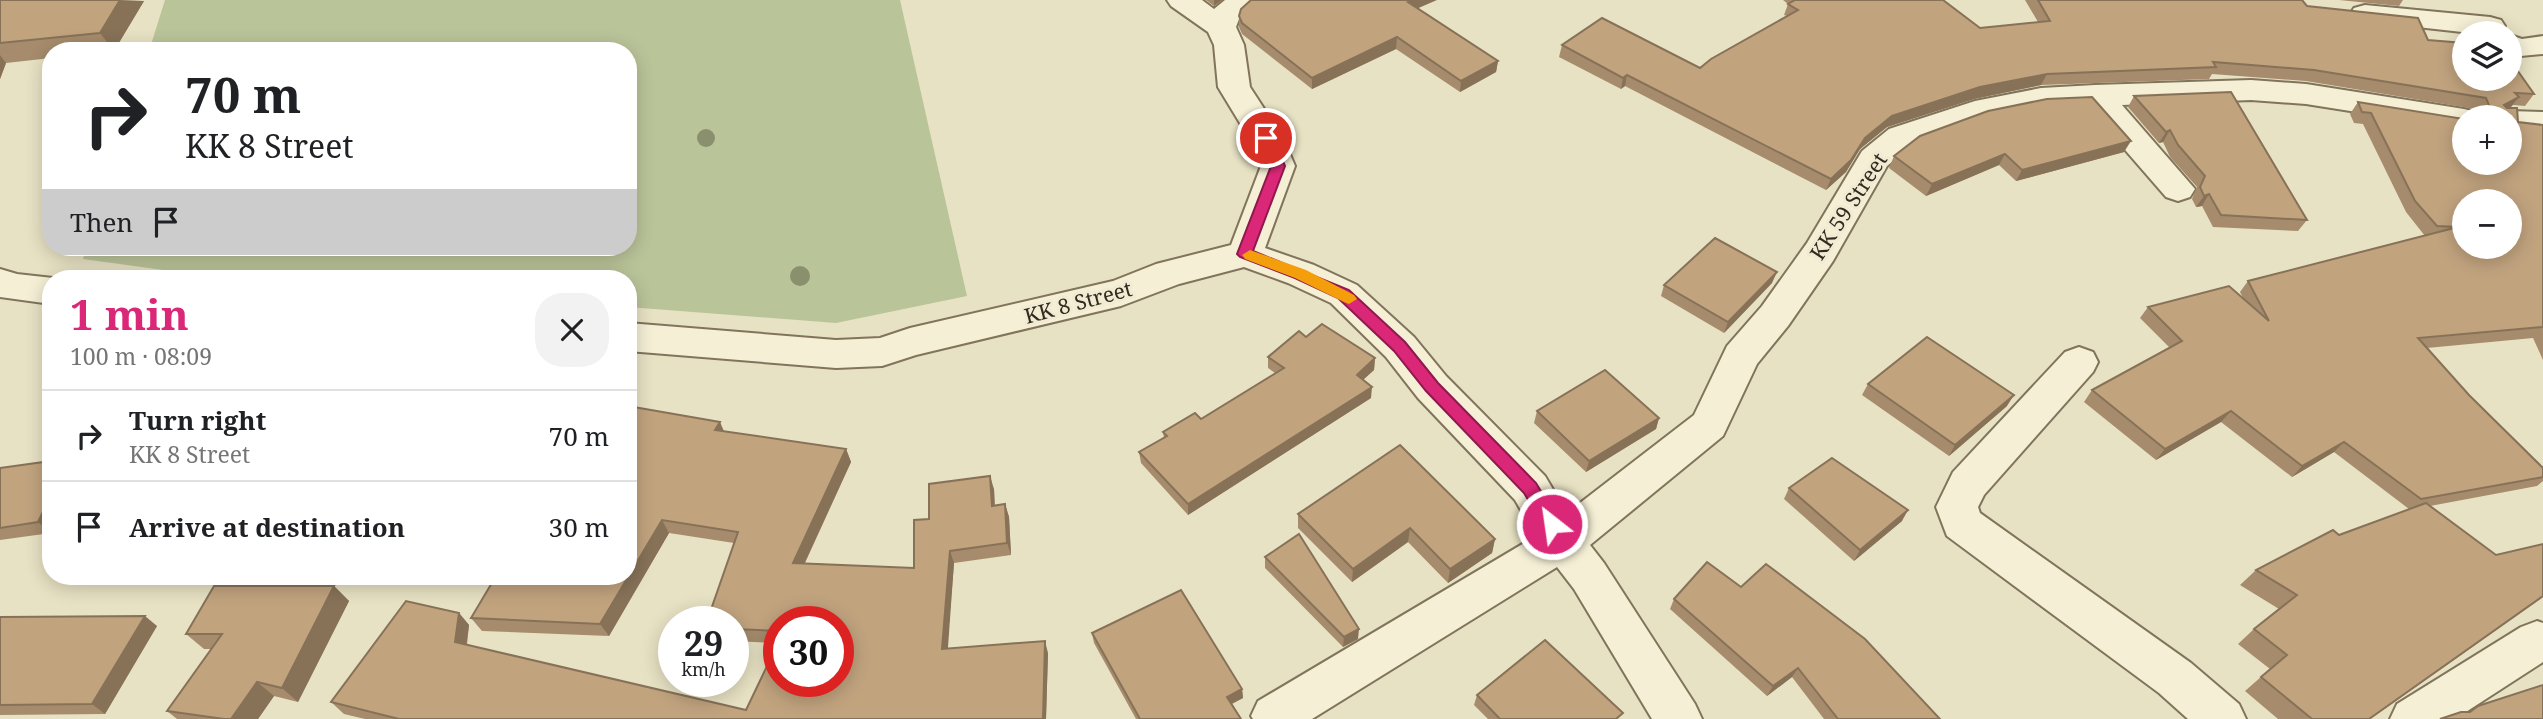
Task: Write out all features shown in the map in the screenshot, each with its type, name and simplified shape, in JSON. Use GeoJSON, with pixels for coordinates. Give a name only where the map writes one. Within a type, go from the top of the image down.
{"type":"FeatureCollection","features":[{"type":"Feature","properties":{"kind":"street"},"geometry":{"type":"LineString","coordinates":[[1182,0],[1221,27],[1229,45],[1234,87],[1266,138],[1278,166],[1245,254],[1301,274],[1344,294],[1400,346],[1432,387],[1530,488],[1562,542],[1590,576],[1678,719]]}},
{"type":"Feature","properties":{"kind":"street"},"geometry":{"type":"LineString","coordinates":[[1221,27],[1225,15],[1244,0]]}},
{"type":"Feature","properties":{"kind":"street"},"geometry":{"type":"LineString","coordinates":[[2453,0],[2483,21]]}},
{"type":"Feature","properties":{"kind":"street"},"geometry":{"type":"LineString","coordinates":[[2338,11],[2452,30]]}},
{"type":"Feature","properties":{"kind":"street"},"geometry":{"type":"LineString","coordinates":[[2522,51],[2543,72]]}},
{"type":"Feature","properties":{"kind":"street","name":"KK 59 Street"},"geometry":{"type":"LineString","coordinates":[[1275,716],[1562,542],[1709,425],[1741,356],[1775,316],[1820,252],[1838,225],[1857,186],[1887,146],[1927,125],[1975,110],[2041,98],[2251,90],[2306,94],[2452,117]]}},
{"type":"Feature","properties":{"kind":"street"},"geometry":{"type":"LineString","coordinates":[[2095,95],[2178,189]]}},
{"type":"Feature","properties":{"kind":"street"},"geometry":{"type":"LineString","coordinates":[[2522,122],[2543,122]]}},
{"type":"Feature","properties":{"kind":"street","name":"KK 8 Street"},"geometry":{"type":"LineString","coordinates":[[637,338],[836,354],[883,352],[910,342],[1121,293],[1169,273],[1245,254]]}},
{"type":"Feature","properties":{"kind":"street"},"geometry":{"type":"LineString","coordinates":[[0,282],[10,287],[42,290]]}},
{"type":"Feature","properties":{"kind":"street"},"geometry":{"type":"LineString","coordinates":[[2079,362],[1968,484],[1957,508],[1962,523],[2175,678],[2222,719]]}},
{"type":"Feature","properties":{"kind":"street"},"geometry":{"type":"LineString","coordinates":[[2414,719],[2537,641]]}},
{"type":"Feature","properties":{"kind":"green space"},"geometry":{"type":"Polygon","coordinates":[[[165,0],[900,0],[967,296],[836,323],[637,308],[637,270],[163,270],[83,259],[84,256],[637,256],[637,42],[152,42],[165,0]]]}},
{"type":"Feature","properties":{"kind":"building"},"geometry":{"type":"Polygon","coordinates":[[[0,0],[120,0],[100,33],[0,43],[0,0]]]}},
{"type":"Feature","properties":{"kind":"building"},"geometry":{"type":"Polygon","coordinates":[[[1251,0],[1412,0],[1408,2],[1498,61],[1461,81],[1397,37],[1312,78],[1242,23],[1239,16],[1241,9],[1251,0]]]}},
{"type":"Feature","properties":{"kind":"building"},"geometry":{"type":"Polygon","coordinates":[[[1795,0],[1943,0],[1980,28],[2050,21],[2038,0],[2302,0],[2307,6],[2418,18],[2428,40],[2452,42],[2452,91],[2522,91],[2522,77],[2534,94],[2515,93],[2519,97],[2504,105],[2489,105],[2486,98],[2314,70],[2213,62],[2216,67],[2047,74],[1980,87],[1892,116],[1865,138],[1851,160],[1831,179],[1627,75],[1623,78],[1562,45],[1602,18],[1700,68],[1711,59],[1798,10],[1788,4],[1795,0]]]}},
{"type":"Feature","properties":{"kind":"building"},"geometry":{"type":"Polygon","coordinates":[[[2231,92],[2307,220],[2221,215],[2209,194],[2204,196],[2200,187],[2205,176],[2178,145],[2170,130],[2166,132],[2134,96],[2231,92]]]}},
{"type":"Feature","properties":{"kind":"building"},"geometry":{"type":"Polygon","coordinates":[[[2092,97],[2131,141],[2022,170],[2005,154],[1932,184],[1894,156],[1920,136],[1988,111],[2047,99],[2092,97]]]}},
{"type":"Feature","properties":{"kind":"building"},"geometry":{"type":"Polygon","coordinates":[[[2358,102],[2452,117],[2452,175],[2522,175],[2522,122],[2543,125],[2543,327],[2418,338],[2469,395],[2543,468],[2543,477],[2421,499],[2344,442],[2302,466],[2231,411],[2165,449],[2092,390],[2182,341],[2148,307],[2229,286],[2269,321],[2248,281],[2452,229],[2452,259],[2522,259],[2522,189],[2452,189],[2452,227],[2437,226],[2415,201],[2371,113],[2362,112],[2358,102]]]}},
{"type":"Feature","properties":{"kind":"building"},"geometry":{"type":"Polygon","coordinates":[[[1715,238],[1777,272],[1728,322],[1664,285],[1715,238]]]}},
{"type":"Feature","properties":{"kind":"building"},"geometry":{"type":"Polygon","coordinates":[[[1322,324],[1375,358],[1357,375],[1372,387],[1188,504],[1139,452],[1167,436],[1163,432],[1195,413],[1201,419],[1284,368],[1268,357],[1299,331],[1306,337],[1322,324]]]}},
{"type":"Feature","properties":{"kind":"building"},"geometry":{"type":"Polygon","coordinates":[[[1927,337],[2014,395],[1955,445],[1868,384],[1927,337]]]}},
{"type":"Feature","properties":{"kind":"building"},"geometry":{"type":"Polygon","coordinates":[[[1605,370],[1659,418],[1589,461],[1537,411],[1605,370]]]}},
{"type":"Feature","properties":{"kind":"building"},"geometry":{"type":"Polygon","coordinates":[[[637,408],[720,422],[715,430],[846,449],[793,563],[914,568],[914,520],[929,519],[929,484],[990,476],[992,506],[1005,504],[1007,543],[950,551],[942,649],[1045,641],[1043,719],[399,719],[331,702],[406,601],[459,613],[455,642],[658,689],[658,697],[690,697],[746,710],[763,674],[763,697],[854,697],[854,606],[763,606],[763,630],[749,630],[749,606],[712,606],[738,532],[662,520],[637,562],[637,408]]]}},
{"type":"Feature","properties":{"kind":"building"},"geometry":{"type":"Polygon","coordinates":[[[1400,445],[1495,539],[1450,569],[1410,528],[1353,569],[1298,514],[1400,445]]]}},
{"type":"Feature","properties":{"kind":"building"},"geometry":{"type":"Polygon","coordinates":[[[1832,458],[1908,510],[1860,550],[1789,488],[1832,458]]]}},
{"type":"Feature","properties":{"kind":"building"},"geometry":{"type":"Polygon","coordinates":[[[42,462],[42,514],[38,522],[0,528],[0,468],[42,462]]]}},
{"type":"Feature","properties":{"kind":"building"},"geometry":{"type":"Polygon","coordinates":[[[2426,503],[2496,555],[2543,544],[2543,596],[2369,719],[2312,719],[2261,677],[2287,655],[2254,629],[2297,595],[2256,570],[2333,530],[2339,535],[2426,503]]]}},
{"type":"Feature","properties":{"kind":"building"},"geometry":{"type":"Polygon","coordinates":[[[1299,534],[1359,629],[1344,637],[1265,557],[1299,534]]]}},
{"type":"Feature","properties":{"kind":"building"},"geometry":{"type":"Polygon","coordinates":[[[1707,562],[1741,587],[1766,564],[1865,639],[1940,719],[1838,719],[1798,668],[1773,686],[1674,599],[1707,562]]]}},
{"type":"Feature","properties":{"kind":"building"},"geometry":{"type":"Polygon","coordinates":[[[491,585],[623,585],[600,624],[471,618],[491,585]]]}},
{"type":"Feature","properties":{"kind":"building"},"geometry":{"type":"Polygon","coordinates":[[[214,586],[334,586],[282,688],[257,682],[231,719],[167,711],[222,634],[186,634],[214,586]]]}},
{"type":"Feature","properties":{"kind":"building"},"geometry":{"type":"Polygon","coordinates":[[[1181,590],[1242,689],[1227,697],[1241,719],[1140,719],[1092,633],[1181,590]]]}},
{"type":"Feature","properties":{"kind":"building"},"geometry":{"type":"Polygon","coordinates":[[[145,616],[92,704],[0,705],[0,617],[145,616]]]}},
{"type":"Feature","properties":{"kind":"building"},"geometry":{"type":"Polygon","coordinates":[[[1545,640],[1623,713],[1616,719],[1500,719],[1477,695],[1545,640]]]}},
{"type":"Feature","properties":{"kind":"building"},"geometry":{"type":"Polygon","coordinates":[[[2543,685],[2543,719],[2440,719],[2470,712],[2478,706],[2543,685]]]}},
{"type":"Feature","properties":{"kind":"slow traffic"},"geometry":{"type":"LineString","coordinates":[[1250,255],[1301,274],[1344,294],[1349,299]]}},
{"type":"Feature","properties":{"kind":"route"},"geometry":{"type":"LineString","coordinates":[[1266,138],[1278,166],[1245,254],[1301,274],[1344,294],[1400,346],[1432,387],[1530,488],[1552,524]]}}]}
